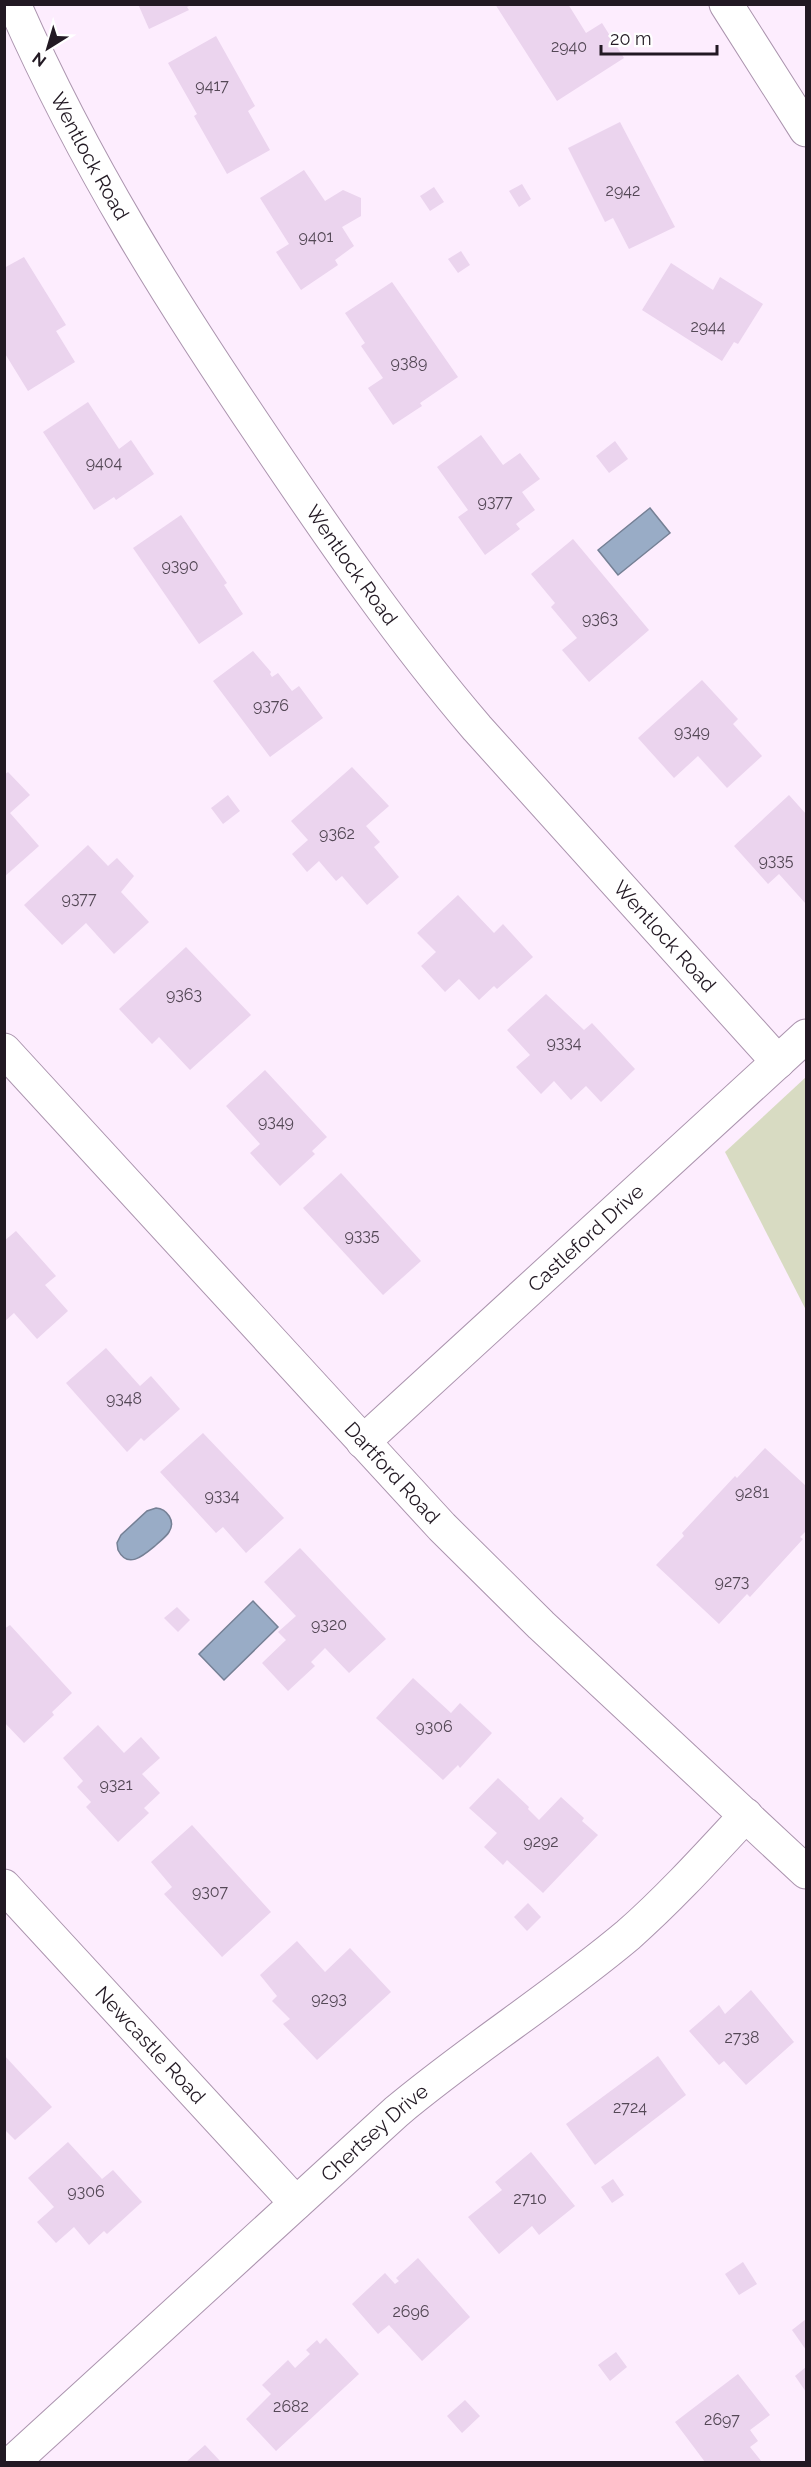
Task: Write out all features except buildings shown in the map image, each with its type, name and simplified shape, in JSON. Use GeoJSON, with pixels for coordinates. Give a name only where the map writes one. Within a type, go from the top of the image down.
{"type":"FeatureCollection","features":[{"type":"Feature","properties":{"kind":"street","name":"Wentlock Road"},"geometry":{"type":"LineString","coordinates":[[14,4],[81,143],[153,271],[191,331],[355,571],[430,672],[484,736],[778,1062]]}},
{"type":"Feature","properties":{"kind":"street"},"geometry":{"type":"LineString","coordinates":[[726,4],[807,130]]}},
{"type":"Feature","properties":{"kind":"street","name":"Castleford Drive"},"geometry":{"type":"LineString","coordinates":[[363,1442],[807,1036]]}},
{"type":"Feature","properties":{"kind":"street","name":"Dartford Road"},"geometry":{"type":"LineString","coordinates":[[4,1050],[441,1527],[504,1590],[807,1872]]}},
{"type":"Feature","properties":{"kind":"street","name":"Chertsey Drive"},"geometry":{"type":"LineString","coordinates":[[13,2463],[416,2095],[580,1974],[628,1934],[687,1878],[746,1815]]}},
{"type":"Feature","properties":{"kind":"street","name":"Newcastle Road"},"geometry":{"type":"LineString","coordinates":[[4,1886],[296,2203]]}},
{"type":"Feature","properties":{"kind":"green space"},"geometry":{"type":"Polygon","coordinates":[[[806,1077],[806,1310],[725,1152],[806,1077]]]}},
{"type":"Feature","properties":{"kind":"water"},"geometry":{"type":"Polygon","coordinates":[[[650,508],[670,533],[618,575],[598,550],[650,508]]]}},
{"type":"Feature","properties":{"kind":"water"},"geometry":{"type":"Polygon","coordinates":[[[156,1508],[169,1516],[171,1528],[169,1532],[141,1556],[131,1560],[126,1559],[118,1550],[117,1543],[121,1535],[147,1511],[156,1508]]]}},
{"type":"Feature","properties":{"kind":"water"},"geometry":{"type":"Polygon","coordinates":[[[253,1601],[278,1627],[224,1680],[199,1654],[253,1601]]]}}]}
